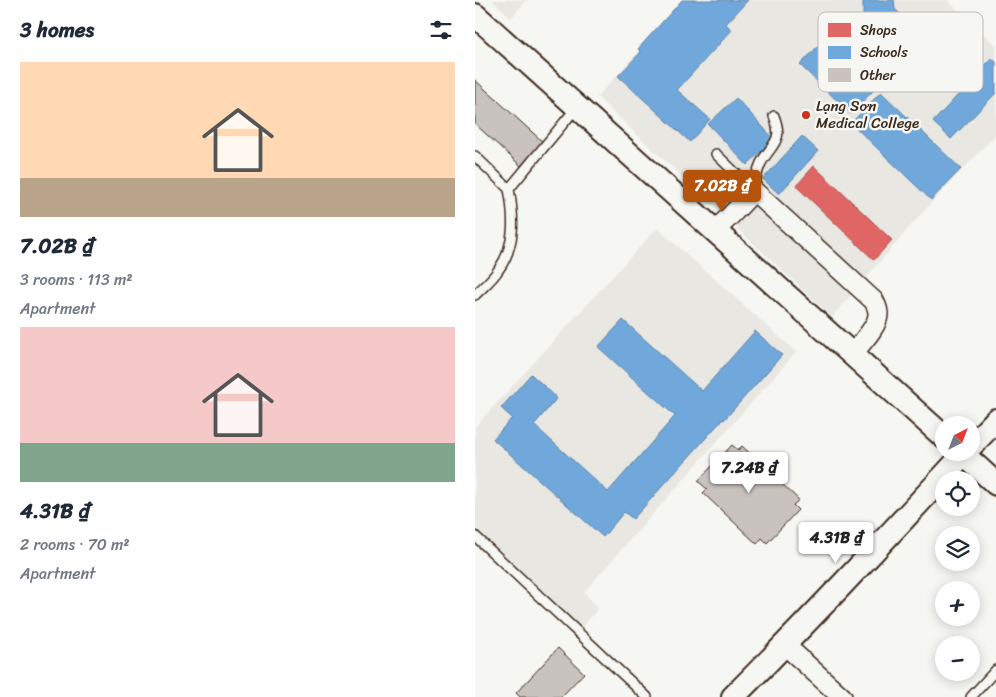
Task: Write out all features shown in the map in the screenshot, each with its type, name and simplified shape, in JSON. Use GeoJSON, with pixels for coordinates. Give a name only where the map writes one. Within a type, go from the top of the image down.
{"type":"FeatureCollection","features":[{"type":"Feature","properties":{"kind":"street"},"geometry":{"type":"LineString","coordinates":[[475,15],[935,429]]}},
{"type":"Feature","properties":{"kind":"street"},"geometry":{"type":"LineString","coordinates":[[715,231],[754,191],[874,301],[878,315],[873,328],[852,354]]}},
{"type":"Feature","properties":{"kind":"street"},"geometry":{"type":"LineString","coordinates":[[980,437],[996,420]]}},
{"type":"Feature","properties":{"kind":"street"},"geometry":{"type":"LineString","coordinates":[[733,697],[785,645],[957,461]]}},
{"type":"Feature","properties":{"kind":"street"},"geometry":{"type":"LineString","coordinates":[[974,461],[996,484]]}},
{"type":"Feature","properties":{"kind":"street"},"geometry":{"type":"LineString","coordinates":[[785,645],[842,697]]}},
{"type":"Feature","properties":{"kind":"lane"},"geometry":{"type":"LineString","coordinates":[[509,189],[577,106]]}},
{"type":"Feature","properties":{"kind":"lane"},"geometry":{"type":"LineString","coordinates":[[754,191],[756,176],[761,164],[778,138],[778,127],[774,116]]}},
{"type":"Feature","properties":{"kind":"lane"},"geometry":{"type":"LineString","coordinates":[[716,154],[754,191]]}},
{"type":"Feature","properties":{"kind":"lane"},"geometry":{"type":"LineString","coordinates":[[475,295],[499,270],[507,255],[512,238],[513,208],[509,189],[476,158]]}},
{"type":"Feature","properties":{"kind":"lane"},"geometry":{"type":"LineString","coordinates":[[475,536],[647,697]]}},
{"type":"Feature","properties":{"kind":"lane"},"geometry":{"type":"LineString","coordinates":[[971,697],[996,670]]}},
{"type":"Feature","properties":{"kind":"shaded area"},"geometry":{"type":"Polygon","coordinates":[[[492,0],[527,0],[511,18],[492,0]]]}},
{"type":"Feature","properties":{"kind":"shaded area","name":"Lạng Sơn Medical College"},"geometry":{"type":"Polygon","coordinates":[[[685,0],[947,0],[960,12],[818,12],[818,92],[983,92],[983,33],[996,45],[996,134],[922,213],[832,317],[597,97],[685,0]]]}},
{"type":"Feature","properties":{"kind":"shaded area"},"geometry":{"type":"Polygon","coordinates":[[[657,228],[796,352],[584,592],[598,608],[580,631],[475,526],[475,427],[657,228]]]}},
{"type":"Feature","properties":{"kind":"building: Shops"},"geometry":{"type":"Polygon","coordinates":[[[814,166],[892,240],[874,260],[796,186],[814,166]]]}},
{"type":"Feature","properties":{"kind":"building: Schools"},"geometry":{"type":"Polygon","coordinates":[[[682,0],[748,0],[726,24],[732,30],[677,90],[710,119],[690,142],[618,76],[641,52],[638,49],[682,0]]]}},
{"type":"Feature","properties":{"kind":"building: Schools"},"geometry":{"type":"Polygon","coordinates":[[[863,0],[894,0],[895,9],[898,12],[863,12],[863,0]]]}},
{"type":"Feature","properties":{"kind":"building: Schools"},"geometry":{"type":"Polygon","coordinates":[[[818,46],[818,82],[800,65],[818,46]]]}},
{"type":"Feature","properties":{"kind":"building: Schools"},"geometry":{"type":"Polygon","coordinates":[[[992,58],[996,62],[996,93],[951,139],[933,122],[961,92],[983,92],[983,68],[992,58]]]}},
{"type":"Feature","properties":{"kind":"building: Schools"},"geometry":{"type":"Polygon","coordinates":[[[828,92],[872,92],[851,114],[828,92]]]}},
{"type":"Feature","properties":{"kind":"building: Schools"},"geometry":{"type":"Polygon","coordinates":[[[881,92],[961,169],[931,200],[851,123],[881,92]]]}},
{"type":"Feature","properties":{"kind":"building: Schools"},"geometry":{"type":"Polygon","coordinates":[[[736,98],[774,139],[747,165],[708,124],[736,98]]]}},
{"type":"Feature","properties":{"kind":"building: Schools"},"geometry":{"type":"Polygon","coordinates":[[[802,136],[818,151],[779,194],[763,179],[802,136]]]}},
{"type":"Feature","properties":{"kind":"building: Schools"},"geometry":{"type":"Polygon","coordinates":[[[623,320],[702,391],[755,331],[782,355],[633,519],[624,512],[603,537],[493,439],[512,418],[501,408],[531,374],[557,398],[534,425],[608,492],[675,416],[598,347],[623,320]]]}},
{"type":"Feature","properties":{"kind":"building: Other"},"geometry":{"type":"Polygon","coordinates":[[[475,80],[543,142],[521,166],[475,124],[475,80]]]}},
{"type":"Feature","properties":{"kind":"building: Other"},"geometry":{"type":"Polygon","coordinates":[[[732,445],[738,450],[742,446],[799,500],[793,505],[798,510],[767,543],[762,538],[757,544],[703,493],[707,489],[698,481],[732,445]]]}},
{"type":"Feature","properties":{"kind":"building: Other"},"geometry":{"type":"Polygon","coordinates":[[[558,648],[584,673],[561,697],[520,697],[516,693],[558,648]]]}},
{"type":"Feature","properties":{"kind":"place","name":"Lạng Sơn Medical College"},"geometry":{"type":"Point","coordinates":[806,115]}}]}
